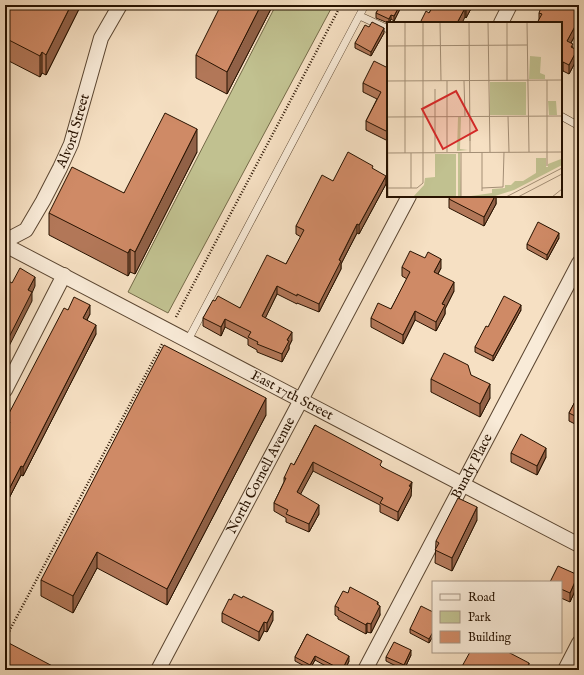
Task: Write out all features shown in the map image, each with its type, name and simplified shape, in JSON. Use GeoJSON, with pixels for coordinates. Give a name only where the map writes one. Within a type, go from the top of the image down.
{"type":"FeatureCollection","features":[{"type":"Feature","properties":{"kind":"street","name":"Alvord Street"},"geometry":{"type":"LineString","coordinates":[[5,242],[26,230],[57,175],[71,144],[101,38],[120,5]]}},
{"type":"Feature","properties":{"kind":"street"},"geometry":{"type":"LineString","coordinates":[[502,22],[510,5]]}},
{"type":"Feature","properties":{"kind":"street","name":"North Cornell Avenue"},"geometry":{"type":"LineString","coordinates":[[158,670],[408,197]]}},
{"type":"Feature","properties":{"kind":"street","name":"East 17th Street"},"geometry":{"type":"LineString","coordinates":[[5,245],[188,340],[300,401],[579,545]]}},
{"type":"Feature","properties":{"kind":"street","name":"Bundy Place"},"geometry":{"type":"LineString","coordinates":[[365,670],[579,263]]}},
{"type":"Feature","properties":{"kind":"street"},"geometry":{"type":"LineString","coordinates":[[5,390],[64,275]]}},
{"type":"Feature","properties":{"kind":"street"},"geometry":{"type":"LineString","coordinates":[[565,670],[579,643]]}},
{"type":"Feature","properties":{"kind":"lane"},"geometry":{"type":"LineString","coordinates":[[188,340],[365,5]]}},
{"type":"Feature","properties":{"kind":"lane"},"geometry":{"type":"LineString","coordinates":[[360,16],[387,29]]}},
{"type":"Feature","properties":{"kind":"lane"},"geometry":{"type":"LineString","coordinates":[[562,117],[579,126]]}},
{"type":"Feature","properties":{"kind":"path"},"geometry":{"type":"LineString","coordinates":[[175,319],[341,5]]}},
{"type":"Feature","properties":{"kind":"path"},"geometry":{"type":"LineString","coordinates":[[5,639],[161,346]]}},
{"type":"Feature","properties":{"kind":"green space"},"geometry":{"type":"Polygon","coordinates":[[[276,5],[333,5],[168,313],[128,292],[276,5]]]}},
{"type":"Feature","properties":{"kind":"building"},"geometry":{"type":"Polygon","coordinates":[[[5,5],[71,5],[46,55],[42,52],[40,56],[5,38],[5,5]]]}},
{"type":"Feature","properties":{"kind":"building"},"geometry":{"type":"Polygon","coordinates":[[[221,5],[261,5],[227,72],[196,55],[221,5]]]}},
{"type":"Feature","properties":{"kind":"building"},"geometry":{"type":"Polygon","coordinates":[[[381,5],[400,5],[394,16],[391,15],[389,19],[376,13],[381,5]]]}},
{"type":"Feature","properties":{"kind":"building"},"geometry":{"type":"Polygon","coordinates":[[[434,5],[468,5],[458,22],[420,22],[426,11],[429,13],[434,5]]]}},
{"type":"Feature","properties":{"kind":"building"},"geometry":{"type":"Polygon","coordinates":[[[542,5],[579,5],[579,19],[567,41],[573,44],[571,47],[577,50],[569,65],[563,62],[562,64],[562,22],[538,22],[542,14],[539,13],[542,5]]]}},
{"type":"Feature","properties":{"kind":"building"},"geometry":{"type":"Polygon","coordinates":[[[372,22],[384,28],[371,52],[355,43],[365,25],[369,27],[372,22]]]}},
{"type":"Feature","properties":{"kind":"building"},"geometry":{"type":"Polygon","coordinates":[[[374,61],[387,68],[387,132],[366,121],[381,92],[363,83],[374,61]]]}},
{"type":"Feature","properties":{"kind":"building"},"geometry":{"type":"Polygon","coordinates":[[[165,113],[197,129],[135,252],[130,249],[128,253],[49,213],[72,167],[124,193],[165,113]]]}},
{"type":"Feature","properties":{"kind":"building"},"geometry":{"type":"Polygon","coordinates":[[[348,152],[373,166],[372,168],[386,176],[359,225],[357,224],[339,260],[341,261],[319,304],[297,294],[297,296],[277,286],[262,316],[292,332],[287,340],[289,341],[282,354],[257,344],[258,342],[248,337],[251,332],[225,319],[221,327],[203,318],[213,300],[215,301],[218,296],[240,308],[267,255],[286,264],[304,230],[296,226],[322,175],[333,181],[348,152]]]}},
{"type":"Feature","properties":{"kind":"building"},"geometry":{"type":"Polygon","coordinates":[[[450,197],[494,197],[484,217],[449,199],[450,197]]]}},
{"type":"Feature","properties":{"kind":"building"},"geometry":{"type":"Polygon","coordinates":[[[538,222],[559,233],[547,255],[527,244],[538,222]]]}},
{"type":"Feature","properties":{"kind":"building"},"geometry":{"type":"Polygon","coordinates":[[[410,251],[425,258],[428,252],[441,259],[434,272],[454,282],[442,304],[445,305],[436,322],[415,311],[403,335],[371,318],[378,303],[391,309],[410,272],[402,267],[410,251]]]}},
{"type":"Feature","properties":{"kind":"building"},"geometry":{"type":"Polygon","coordinates":[[[20,268],[35,277],[28,290],[32,292],[5,345],[5,279],[12,283],[20,268]]]}},
{"type":"Feature","properties":{"kind":"building"},"geometry":{"type":"Polygon","coordinates":[[[504,296],[521,305],[493,356],[475,347],[486,326],[488,327],[504,296]]]}},
{"type":"Feature","properties":{"kind":"building"},"geometry":{"type":"Polygon","coordinates":[[[74,297],[90,305],[83,318],[96,325],[23,467],[21,466],[5,497],[5,431],[10,422],[6,419],[64,308],[68,310],[74,297]]]}},
{"type":"Feature","properties":{"kind":"building"},"geometry":{"type":"Polygon","coordinates":[[[164,345],[266,398],[167,589],[97,552],[73,596],[41,580],[164,345]]]}},
{"type":"Feature","properties":{"kind":"building"},"geometry":{"type":"Polygon","coordinates":[[[444,353],[468,365],[471,375],[490,384],[480,404],[431,379],[444,353]]]}},
{"type":"Feature","properties":{"kind":"building"},"geometry":{"type":"Polygon","coordinates":[[[579,394],[579,418],[569,413],[579,394]]]}},
{"type":"Feature","properties":{"kind":"building"},"geometry":{"type":"Polygon","coordinates":[[[315,425],[382,461],[380,465],[382,467],[412,482],[409,486],[411,487],[398,512],[380,503],[383,498],[313,462],[297,492],[319,505],[309,524],[286,514],[288,510],[274,503],[286,478],[284,478],[291,463],[294,465],[315,425]]]}},
{"type":"Feature","properties":{"kind":"building"},"geometry":{"type":"Polygon","coordinates":[[[521,434],[546,448],[537,466],[511,453],[521,434]]]}},
{"type":"Feature","properties":{"kind":"building"},"geometry":{"type":"Polygon","coordinates":[[[458,498],[477,507],[452,558],[435,550],[439,543],[436,541],[458,498]]]}},
{"type":"Feature","properties":{"kind":"building"},"geometry":{"type":"Polygon","coordinates":[[[558,566],[578,575],[570,593],[562,589],[562,581],[550,581],[558,566]]]}},
{"type":"Feature","properties":{"kind":"building"},"geometry":{"type":"Polygon","coordinates":[[[350,587],[378,602],[377,604],[380,606],[371,624],[367,623],[366,625],[338,610],[339,608],[335,606],[343,591],[348,593],[350,587]]]}},
{"type":"Feature","properties":{"kind":"building"},"geometry":{"type":"Polygon","coordinates":[[[234,594],[242,598],[243,596],[273,611],[267,623],[264,622],[259,632],[222,613],[229,599],[231,600],[234,594]]]}},
{"type":"Feature","properties":{"kind":"building"},"geometry":{"type":"Polygon","coordinates":[[[421,606],[432,612],[432,634],[429,639],[410,629],[421,606]]]}},
{"type":"Feature","properties":{"kind":"building"},"geometry":{"type":"Polygon","coordinates":[[[307,634],[349,656],[342,670],[315,656],[310,665],[295,657],[307,634]]]}},
{"type":"Feature","properties":{"kind":"building"},"geometry":{"type":"Polygon","coordinates":[[[5,641],[60,670],[5,670],[5,641]]]}},
{"type":"Feature","properties":{"kind":"building"},"geometry":{"type":"Polygon","coordinates":[[[394,642],[411,650],[404,665],[386,657],[394,642]]]}},
{"type":"Feature","properties":{"kind":"building"},"geometry":{"type":"Polygon","coordinates":[[[469,653],[510,653],[529,663],[526,670],[460,670],[469,653]]]}}]}
